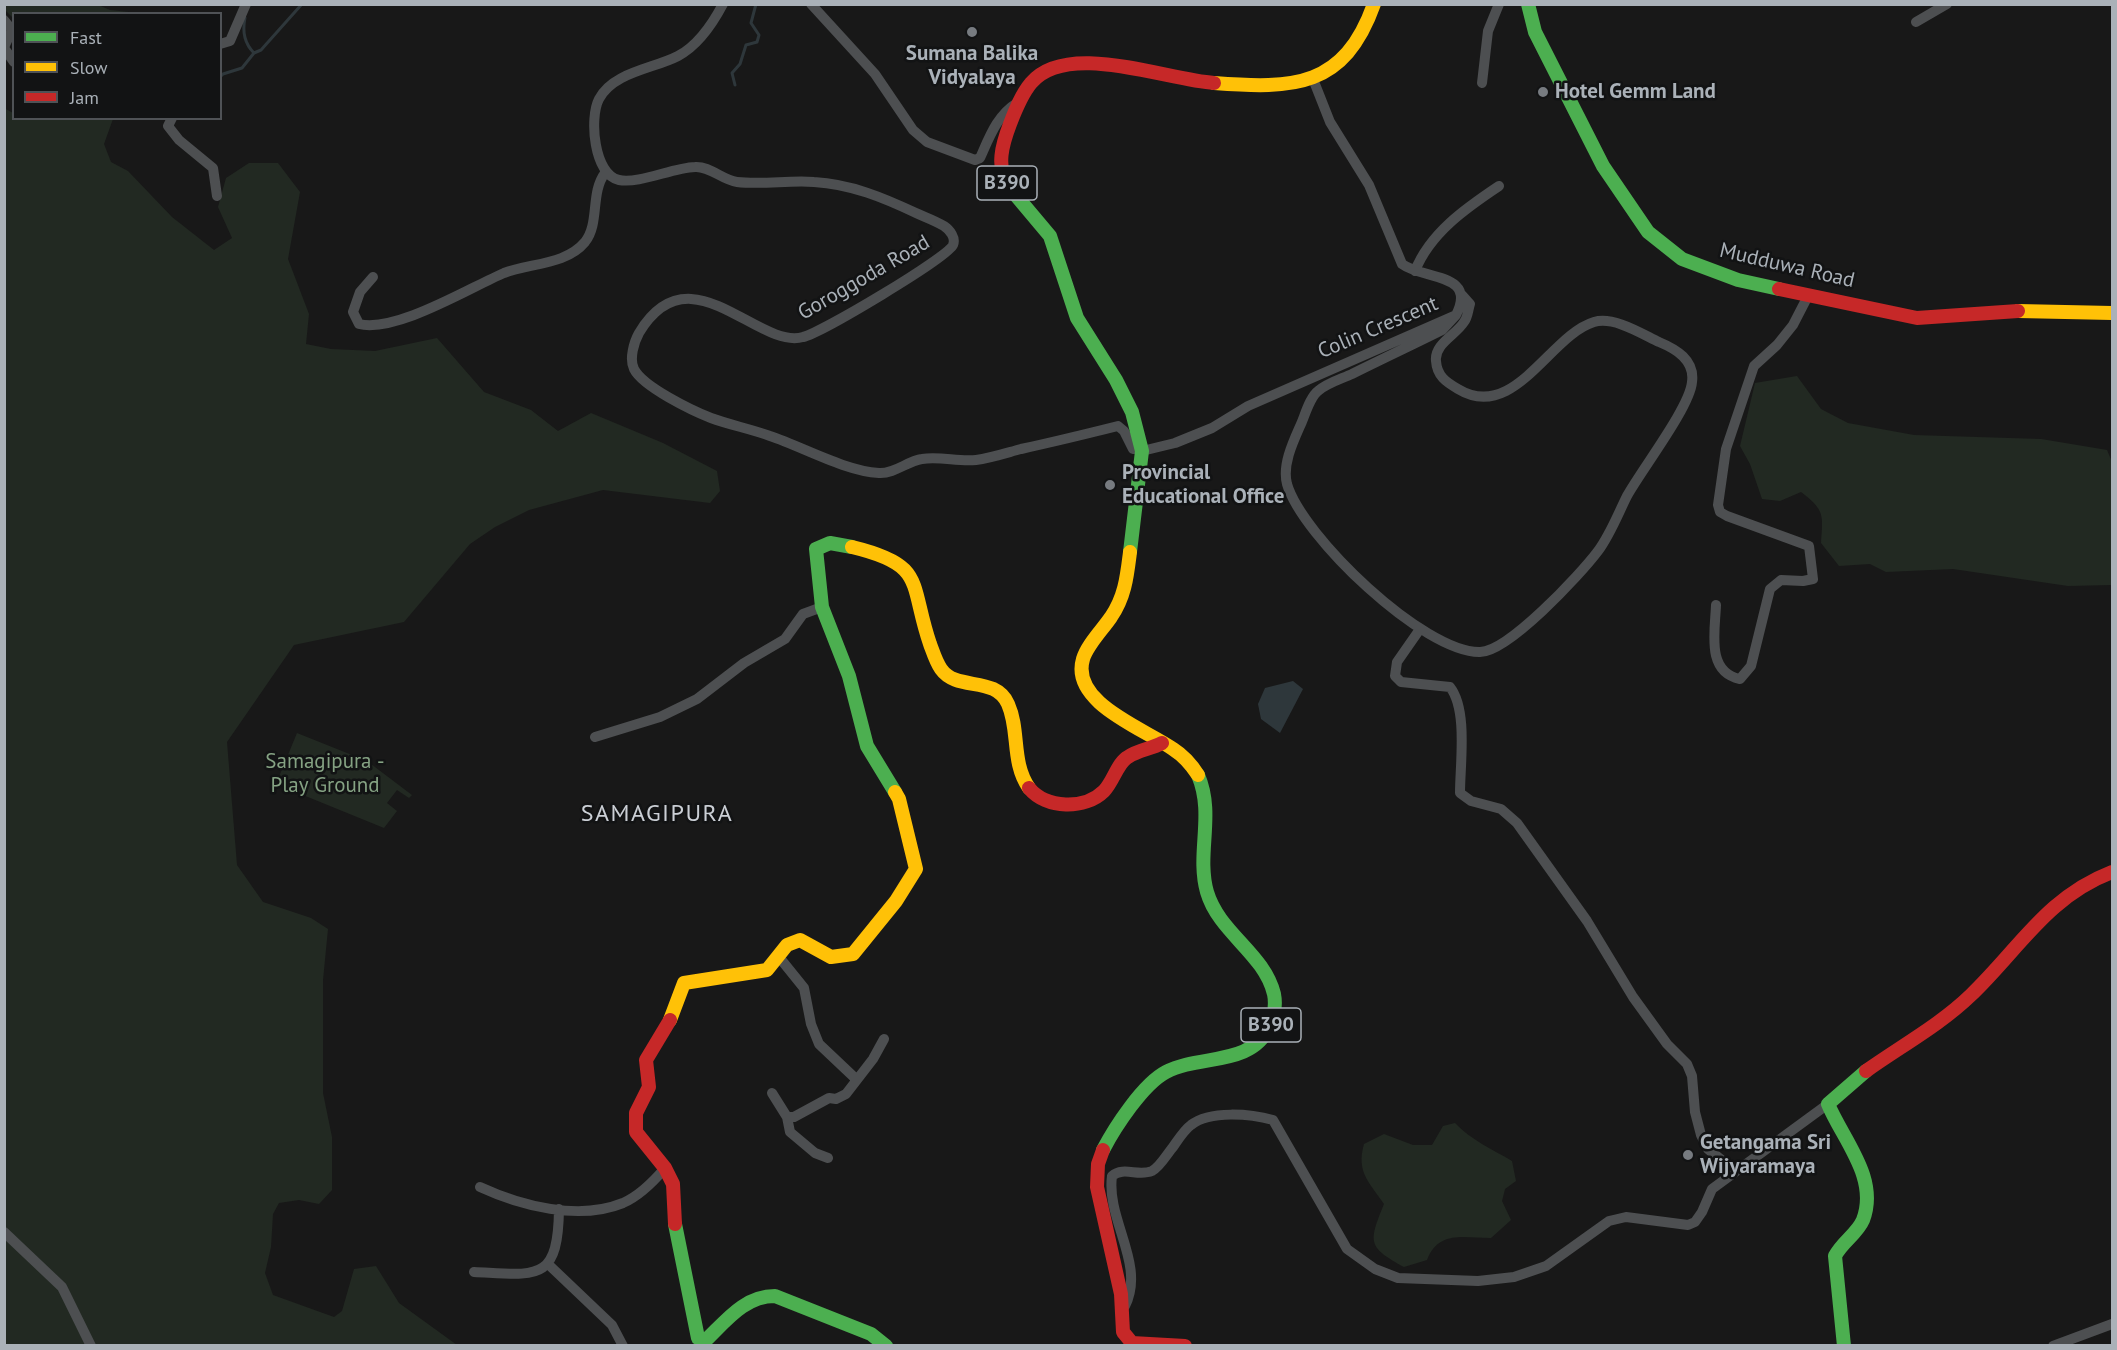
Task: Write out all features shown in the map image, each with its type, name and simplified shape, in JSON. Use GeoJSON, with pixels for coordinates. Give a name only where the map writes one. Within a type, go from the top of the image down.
{"type":"FeatureCollection","features":[{"type":"Feature","properties":{"kind":"street"},"geometry":{"type":"LineString","coordinates":[[222,43],[231,41],[246,4]]}},
{"type":"Feature","properties":{"kind":"street"},"geometry":{"type":"LineString","coordinates":[[372,277],[360,292],[353,312],[359,324],[367,326],[385,323],[454,298],[505,273],[567,256],[585,242],[591,228],[598,182],[605,173],[600,162],[594,124],[601,95],[616,81],[682,54],[712,24],[723,4]]}},
{"type":"Feature","properties":{"kind":"street"},"geometry":{"type":"LineString","coordinates":[[811,4],[875,74],[913,130],[927,142],[975,160],[980,158],[996,124],[1010,108],[1020,102]]}},
{"type":"Feature","properties":{"kind":"street","name":"B390"},"geometry":{"type":"LineString","coordinates":[[1185,1346],[1132,1343],[1123,1332],[1120,1312],[1121,1294],[1097,1187],[1097,1171],[1102,1152],[1154,1081],[1176,1068],[1237,1055],[1251,1049],[1270,1028],[1275,1009],[1275,996],[1263,968],[1221,921],[1207,893],[1206,802],[1199,777],[1179,751],[1162,743],[1095,699],[1082,682],[1080,672],[1083,657],[1113,615],[1126,587],[1142,449],[1128,398],[1076,317],[1050,235],[1008,185],[1001,171],[1000,157],[1020,102],[1032,81],[1057,68],[1089,61],[1108,62],[1178,79],[1219,85],[1291,84],[1330,72],[1341,63],[1367,27],[1374,4]]}},
{"type":"Feature","properties":{"kind":"street"},"geometry":{"type":"LineString","coordinates":[[1482,83],[1488,31],[1498,4]]}},
{"type":"Feature","properties":{"kind":"street","name":"Mudduwa Road"},"geometry":{"type":"LineString","coordinates":[[1528,4],[1535,33],[1603,166],[1648,232],[1683,259],[1737,280],[1917,318],[2002,311],[2112,313]]}},
{"type":"Feature","properties":{"kind":"street"},"geometry":{"type":"LineString","coordinates":[[1916,22],[1947,4]]}},
{"type":"Feature","properties":{"kind":"street"},"geometry":{"type":"LineString","coordinates":[[4,20],[12,30],[4,47]]}},
{"type":"Feature","properties":{"kind":"street","name":"Colin Crescent"},"geometry":{"type":"LineString","coordinates":[[1142,449],[1175,443],[1212,428],[1248,406],[1456,315],[1463,302],[1462,295],[1447,278],[1415,270],[1402,264],[1369,185],[1330,122],[1313,79]]}},
{"type":"Feature","properties":{"kind":"street"},"geometry":{"type":"LineString","coordinates":[[171,120],[168,126],[179,140],[213,168],[217,196]]}},
{"type":"Feature","properties":{"kind":"street","name":"Goroggoda Road"},"geometry":{"type":"LineString","coordinates":[[605,173],[618,180],[630,180],[700,166],[734,182],[813,182],[842,186],[880,197],[947,227],[954,238],[953,246],[944,256],[804,337],[783,337],[714,303],[684,299],[669,304],[652,316],[638,334],[633,348],[634,370],[654,388],[710,418],[767,434],[857,468],[877,473],[889,473],[913,461],[926,458],[975,460],[1118,426],[1124,431],[1133,449],[1142,449]]}},
{"type":"Feature","properties":{"kind":"street"},"geometry":{"type":"LineString","coordinates":[[1415,270],[1422,254],[1443,229],[1499,186]]}},
{"type":"Feature","properties":{"kind":"street"},"geometry":{"type":"LineString","coordinates":[[1716,605],[1714,658],[1729,677],[1740,680],[1751,666],[1770,589],[1781,580],[1813,579],[1809,546],[1727,516],[1720,512],[1718,505],[1726,449],[1754,366],[1777,345],[1793,325],[1809,294]]}},
{"type":"Feature","properties":{"kind":"street"},"geometry":{"type":"LineString","coordinates":[[1456,315],[1442,330],[1316,392],[1297,432],[1285,469],[1294,500],[1308,522],[1357,579],[1420,629],[1463,649],[1480,652],[1491,650],[1507,642],[1568,586],[1599,550],[1636,480],[1686,401],[1692,382],[1691,369],[1683,355],[1671,347],[1617,324],[1597,321],[1577,330],[1529,377],[1509,389],[1484,397],[1467,395],[1442,380],[1436,361],[1438,349],[1466,320],[1470,304],[1462,295]]}},
{"type":"Feature","properties":{"kind":"street"},"geometry":{"type":"LineString","coordinates":[[886,1346],[871,1334],[775,1296],[763,1294],[746,1303],[705,1341],[698,1338],[690,1293],[675,1234],[673,1184],[665,1168],[636,1132],[636,1113],[649,1087],[646,1060],[675,1013],[681,985],[684,982],[767,970],[787,945],[800,940],[831,957],[853,954],[896,901],[916,869],[899,799],[867,746],[849,676],[822,607],[816,549],[823,544],[831,543],[877,554],[903,565],[917,581],[925,632],[942,672],[953,679],[981,682],[992,687],[1006,700],[1016,754],[1026,786],[1038,798],[1054,804],[1081,804],[1101,796],[1108,789],[1126,757],[1149,750],[1162,743]]}},
{"type":"Feature","properties":{"kind":"street"},"geometry":{"type":"LineString","coordinates":[[596,737],[660,717],[697,699],[744,663],[785,639],[803,614],[822,607]]}},
{"type":"Feature","properties":{"kind":"street"},"geometry":{"type":"LineString","coordinates":[[1420,629],[1397,662],[1395,676],[1401,682],[1450,687],[1456,695],[1461,727],[1460,793],[1471,801],[1501,809],[1524,832],[1587,921],[1633,997],[1667,1044],[1686,1064],[1692,1076],[1695,1112],[1701,1135],[1708,1149],[1735,1171]]}},
{"type":"Feature","properties":{"kind":"street"},"geometry":{"type":"LineString","coordinates":[[1120,1312],[1127,1303],[1133,1276],[1110,1193],[1112,1176],[1117,1172],[1129,1171],[1142,1174],[1154,1170],[1190,1125],[1204,1118],[1249,1113],[1273,1120],[1347,1248],[1375,1269],[1398,1278],[1478,1281],[1514,1277],[1546,1266],[1609,1221],[1626,1217],[1688,1225],[1695,1222],[1712,1189],[1971,995],[2047,914],[2070,893],[2097,876],[2112,872]]}},
{"type":"Feature","properties":{"kind":"street"},"geometry":{"type":"LineString","coordinates":[[778,957],[804,988],[811,1024],[819,1044],[856,1079]]}},
{"type":"Feature","properties":{"kind":"street"},"geometry":{"type":"LineString","coordinates":[[787,1117],[794,1117],[829,1098],[836,1099],[846,1094],[873,1059],[884,1040]]}},
{"type":"Feature","properties":{"kind":"street"},"geometry":{"type":"LineString","coordinates":[[772,1093],[787,1117],[790,1132],[814,1153],[828,1158]]}},
{"type":"Feature","properties":{"kind":"street"},"geometry":{"type":"LineString","coordinates":[[1828,1104],[1832,1116],[1858,1158],[1864,1174],[1866,1197],[1863,1220],[1839,1246],[1835,1256],[1844,1346]]}},
{"type":"Feature","properties":{"kind":"street"},"geometry":{"type":"LineString","coordinates":[[480,1188],[510,1201],[584,1211],[624,1202],[652,1183],[665,1168]]}},
{"type":"Feature","properties":{"kind":"street"},"geometry":{"type":"LineString","coordinates":[[474,1272],[526,1274],[549,1265],[558,1234],[559,1209]]}},
{"type":"Feature","properties":{"kind":"street"},"geometry":{"type":"LineString","coordinates":[[4,1232],[62,1287],[91,1346]]}},
{"type":"Feature","properties":{"kind":"street"},"geometry":{"type":"LineString","coordinates":[[549,1265],[612,1326],[622,1346]]}},
{"type":"Feature","properties":{"kind":"street"},"geometry":{"type":"LineString","coordinates":[[2053,1346],[2112,1324]]}},
{"type":"Feature","properties":{"kind":"green space"},"geometry":{"type":"Polygon","coordinates":[[[5,5],[98,5],[110,10],[129,12],[12,12],[12,17],[5,10],[5,5]]]}},
{"type":"Feature","properties":{"kind":"green space"},"geometry":{"type":"Polygon","coordinates":[[[4,108],[12,112],[12,120],[113,120],[104,144],[111,162],[128,171],[172,217],[214,250],[232,238],[218,207],[226,178],[249,163],[278,163],[300,192],[288,259],[309,314],[306,344],[331,349],[375,351],[437,338],[484,392],[531,410],[558,431],[591,413],[663,443],[717,471],[720,491],[710,503],[603,490],[529,510],[495,527],[470,544],[404,622],[294,645],[227,742],[237,865],[263,902],[311,918],[328,929],[323,980],[323,1093],[332,1137],[332,1190],[319,1204],[299,1200],[279,1203],[273,1214],[271,1247],[265,1273],[273,1295],[334,1317],[342,1311],[354,1269],[376,1266],[399,1303],[457,1345],[5,1345],[4,108]]]}},
{"type":"Feature","properties":{"kind":"green space"},"geometry":{"type":"Polygon","coordinates":[[[1797,376],[1821,409],[1848,423],[1914,435],[2041,439],[2107,450],[2112,462],[2112,585],[2068,586],[1953,569],[1886,572],[1870,564],[1839,566],[1821,543],[1822,519],[1815,504],[1801,492],[1780,501],[1762,499],[1750,464],[1740,446],[1755,383],[1797,376]]]}},
{"type":"Feature","properties":{"kind":"green space","name":"Samagipura - Play Ground"},"geometry":{"type":"Polygon","coordinates":[[[297,733],[367,761],[412,795],[409,798],[397,790],[387,803],[397,811],[384,828],[276,784],[297,733]]]}},
{"type":"Feature","properties":{"kind":"green space"},"geometry":{"type":"Polygon","coordinates":[[[1455,1123],[1475,1139],[1512,1161],[1516,1181],[1505,1189],[1502,1201],[1511,1220],[1491,1238],[1462,1237],[1445,1240],[1432,1250],[1427,1260],[1404,1267],[1383,1254],[1374,1243],[1375,1227],[1384,1204],[1365,1176],[1362,1162],[1364,1144],[1384,1134],[1413,1145],[1432,1145],[1443,1126],[1455,1123]]]}},
{"type":"Feature","properties":{"kind":"shaded area"},"geometry":{"type":"Polygon","coordinates":[[[1293,681],[1303,689],[1280,733],[1261,719],[1258,704],[1265,688],[1293,681]]]}},
{"type":"Feature","properties":{"kind":"waterway"},"geometry":{"type":"LineString","coordinates":[[254,53],[261,50],[302,4]]}},
{"type":"Feature","properties":{"kind":"waterway"},"geometry":{"type":"LineString","coordinates":[[735,85],[732,73],[740,64],[746,45],[757,42],[759,35],[751,23],[756,4]]}},
{"type":"Feature","properties":{"kind":"waterway"},"geometry":{"type":"LineString","coordinates":[[222,75],[242,68],[254,53],[245,37],[245,18]]}},
{"type":"Feature","properties":{"kind":"traffic: fast"},"geometry":{"type":"LineString","coordinates":[[1528,4],[1535,32],[1603,166],[1648,232],[1682,259],[1738,280],[1779,289]]}},
{"type":"Feature","properties":{"kind":"traffic: fast"},"geometry":{"type":"LineString","coordinates":[[1008,186],[1050,236],[1077,318],[1116,380],[1132,412],[1142,451],[1130,552]]}},
{"type":"Feature","properties":{"kind":"traffic: fast"},"geometry":{"type":"LineString","coordinates":[[852,547],[830,543],[816,549],[822,607],[849,676],[867,746],[895,792]]}},
{"type":"Feature","properties":{"kind":"traffic: fast"},"geometry":{"type":"LineString","coordinates":[[1103,1150],[1130,1107],[1157,1078],[1179,1067],[1224,1058],[1251,1048],[1261,1039],[1273,1018],[1275,998],[1269,980],[1252,955],[1221,919],[1207,892],[1203,863],[1205,805],[1198,775]]}},
{"type":"Feature","properties":{"kind":"traffic: fast"},"geometry":{"type":"LineString","coordinates":[[1844,1346],[1835,1256],[1841,1246],[1857,1230],[1863,1220],[1867,1204],[1863,1174],[1828,1104],[1866,1071]]}},
{"type":"Feature","properties":{"kind":"traffic: fast"},"geometry":{"type":"LineString","coordinates":[[675,1224],[698,1338],[705,1341],[736,1311],[754,1300],[775,1296],[871,1334],[886,1346]]}},
{"type":"Feature","properties":{"kind":"traffic: slow"},"geometry":{"type":"LineString","coordinates":[[1214,83],[1269,85],[1292,83],[1313,77],[1331,67],[1348,53],[1362,32],[1374,4]]}},
{"type":"Feature","properties":{"kind":"traffic: slow"},"geometry":{"type":"LineString","coordinates":[[2018,311],[2112,313]]}},
{"type":"Feature","properties":{"kind":"traffic: slow"},"geometry":{"type":"LineString","coordinates":[[852,547],[893,561],[911,579],[930,644],[941,669],[948,676],[985,686],[1002,695],[1012,714],[1020,768],[1029,788]]}},
{"type":"Feature","properties":{"kind":"traffic: slow"},"geometry":{"type":"LineString","coordinates":[[1130,552],[1119,602],[1085,654],[1082,675],[1088,689],[1098,702],[1177,752],[1187,760],[1198,775]]}},
{"type":"Feature","properties":{"kind":"traffic: slow"},"geometry":{"type":"LineString","coordinates":[[670,1020],[684,983],[767,970],[787,945],[800,940],[831,957],[853,954],[896,901],[916,869],[899,799],[895,792]]}},
{"type":"Feature","properties":{"kind":"traffic: jam"},"geometry":{"type":"LineString","coordinates":[[1008,186],[1001,163],[1007,132],[1027,88],[1047,71],[1068,64],[1092,63],[1214,83]]}},
{"type":"Feature","properties":{"kind":"traffic: jam"},"geometry":{"type":"LineString","coordinates":[[1779,289],[1917,318],[2018,311]]}},
{"type":"Feature","properties":{"kind":"traffic: jam"},"geometry":{"type":"LineString","coordinates":[[1029,788],[1036,795],[1055,803],[1087,802],[1104,791],[1124,760],[1162,743]]}},
{"type":"Feature","properties":{"kind":"traffic: jam"},"geometry":{"type":"LineString","coordinates":[[1866,1071],[1959,1006],[2035,926],[2069,895],[2112,872]]}},
{"type":"Feature","properties":{"kind":"traffic: jam"},"geometry":{"type":"LineString","coordinates":[[670,1020],[646,1060],[649,1087],[636,1113],[636,1132],[665,1168],[673,1184],[675,1224]]}},
{"type":"Feature","properties":{"kind":"traffic: jam"},"geometry":{"type":"LineString","coordinates":[[1103,1150],[1098,1164],[1097,1187],[1121,1294],[1123,1332],[1132,1343],[1185,1346]]}},
{"type":"Feature","properties":{"kind":"place","name":"Sumana Balika Vidyalaya"},"geometry":{"type":"Point","coordinates":[972,32]}},
{"type":"Feature","properties":{"kind":"place","name":"Hotel Gemm Land"},"geometry":{"type":"Point","coordinates":[1543,92]}},
{"type":"Feature","properties":{"kind":"place","name":"Provincial Educational Office"},"geometry":{"type":"Point","coordinates":[1110,485]}},
{"type":"Feature","properties":{"kind":"place","name":"Getangama Sri Wijyaramaya"},"geometry":{"type":"Point","coordinates":[1688,1155]}},
{"type":"Feature","properties":{"kind":"district","name":"SAMAGIPURA"},"geometry":{"type":"Point","coordinates":[657,814]}}]}
